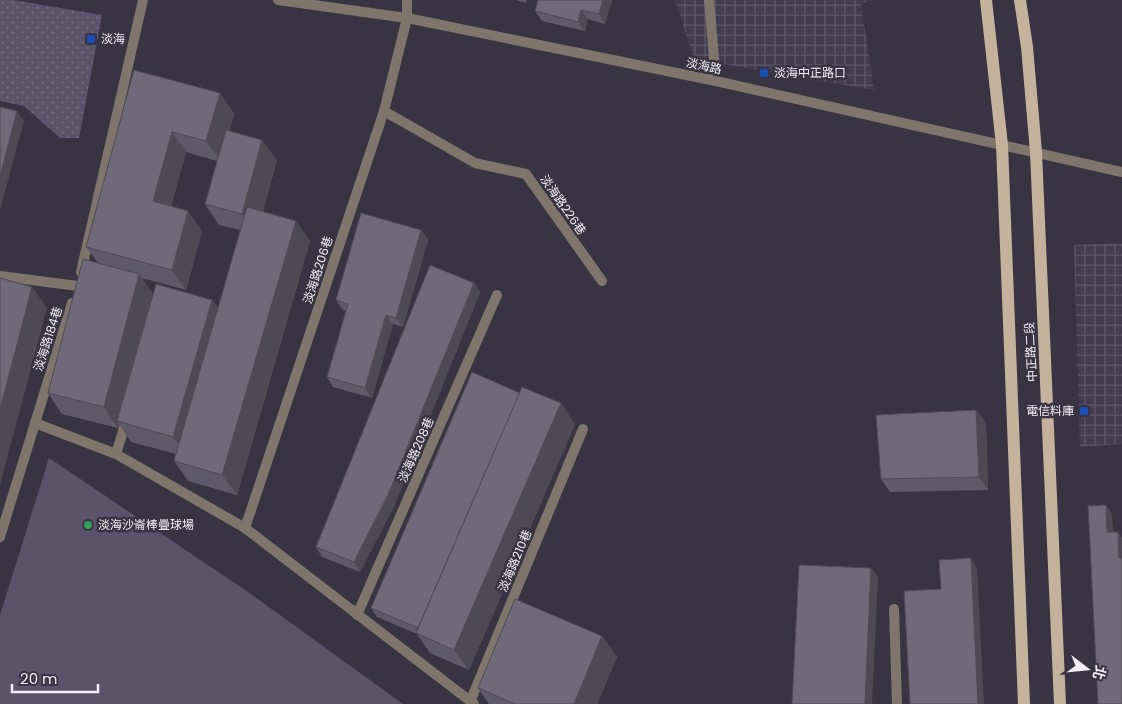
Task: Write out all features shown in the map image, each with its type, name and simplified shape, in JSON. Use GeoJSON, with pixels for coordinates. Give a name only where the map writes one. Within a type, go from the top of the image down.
{"type":"FeatureCollection","features":[{"type":"Feature","properties":{"kind":"main road","name":"中正路二段"},"geometry":{"type":"LineString","coordinates":[[986,0],[1002,145],[1024,704]]}},
{"type":"Feature","properties":{"kind":"main road","name":"中正路二段"},"geometry":{"type":"LineString","coordinates":[[1020,0],[1027,47],[1036,152],[1060,704]]}},
{"type":"Feature","properties":{"kind":"street","name":"淡海路184巷"},"geometry":{"type":"LineString","coordinates":[[0,537],[78,286],[143,0]]}},
{"type":"Feature","properties":{"kind":"street","name":"淡海路"},"geometry":{"type":"LineString","coordinates":[[278,0],[407,18],[716,81],[1122,172]]}},
{"type":"Feature","properties":{"kind":"street","name":"淡海路206巷"},"geometry":{"type":"LineString","coordinates":[[245,528],[384,111],[407,18],[407,0]]}},
{"type":"Feature","properties":{"kind":"street"},"geometry":{"type":"LineString","coordinates":[[709,0],[716,81]]}},
{"type":"Feature","properties":{"kind":"street","name":"淡海路226巷"},"geometry":{"type":"LineString","coordinates":[[384,111],[476,163],[526,174],[602,281]]}},
{"type":"Feature","properties":{"kind":"street"},"geometry":{"type":"LineString","coordinates":[[0,276],[78,286]]}},
{"type":"Feature","properties":{"kind":"street","name":"淡海路208巷"},"geometry":{"type":"LineString","coordinates":[[357,615],[497,295]]}},
{"type":"Feature","properties":{"kind":"street"},"geometry":{"type":"LineString","coordinates":[[116,454],[130,408]]}},
{"type":"Feature","properties":{"kind":"street"},"geometry":{"type":"LineString","coordinates":[[35,422],[116,454],[245,528],[472,703]]}},
{"type":"Feature","properties":{"kind":"street","name":"淡海路210巷"},"geometry":{"type":"LineString","coordinates":[[472,703],[584,429]]}},
{"type":"Feature","properties":{"kind":"street"},"geometry":{"type":"LineString","coordinates":[[894,609],[897,704]]}},
{"type":"Feature","properties":{"kind":"shaded area"},"geometry":{"type":"Polygon","coordinates":[[[0,0],[13,0],[102,15],[79,138],[60,138],[24,106],[0,101],[0,0]]]}},
{"type":"Feature","properties":{"kind":"shaded area"},"geometry":{"type":"Polygon","coordinates":[[[675,0],[874,0],[861,4],[874,90],[694,59],[675,0]]]}},
{"type":"Feature","properties":{"kind":"shaded area"},"geometry":{"type":"Polygon","coordinates":[[[1122,243],[1122,444],[1080,447],[1074,245],[1122,243]]]}},
{"type":"Feature","properties":{"kind":"shaded area","name":"淡海沙崙棒疊球場"},"geometry":{"type":"Polygon","coordinates":[[[49,458],[248,592],[403,704],[0,704],[0,615],[49,458]]]}},
{"type":"Feature","properties":{"kind":"building"},"geometry":{"type":"Polygon","coordinates":[[[538,0],[603,0],[599,14],[581,10],[578,22],[535,11],[538,0]]]}},
{"type":"Feature","properties":{"kind":"building"},"geometry":{"type":"Polygon","coordinates":[[[134,70],[220,93],[206,141],[172,132],[153,201],[188,211],[172,270],[86,247],[134,70]]]}},
{"type":"Feature","properties":{"kind":"building"},"geometry":{"type":"Polygon","coordinates":[[[0,107],[17,111],[0,177],[0,107]]]}},
{"type":"Feature","properties":{"kind":"building"},"geometry":{"type":"Polygon","coordinates":[[[226,130],[262,140],[242,214],[205,204],[226,130]]]}},
{"type":"Feature","properties":{"kind":"building"},"geometry":{"type":"Polygon","coordinates":[[[247,207],[296,221],[222,475],[174,461],[247,207]]]}},
{"type":"Feature","properties":{"kind":"building"},"geometry":{"type":"Polygon","coordinates":[[[361,213],[421,230],[396,318],[386,315],[365,388],[327,377],[348,304],[336,300],[361,213]]]}},
{"type":"Feature","properties":{"kind":"building"},"geometry":{"type":"Polygon","coordinates":[[[83,259],[139,274],[104,407],[48,393],[83,259]]]}},
{"type":"Feature","properties":{"kind":"building"},"geometry":{"type":"Polygon","coordinates":[[[430,265],[474,283],[388,495],[354,562],[316,547],[430,265]]]}},
{"type":"Feature","properties":{"kind":"building"},"geometry":{"type":"Polygon","coordinates":[[[0,278],[32,287],[0,410],[0,278]]]}},
{"type":"Feature","properties":{"kind":"building"},"geometry":{"type":"Polygon","coordinates":[[[156,284],[212,300],[173,437],[117,421],[156,284]]]}},
{"type":"Feature","properties":{"kind":"building"},"geometry":{"type":"Polygon","coordinates":[[[472,372],[520,393],[418,628],[371,608],[472,372]]]}},
{"type":"Feature","properties":{"kind":"building"},"geometry":{"type":"Polygon","coordinates":[[[522,387],[561,403],[454,650],[416,633],[522,387]]]}},
{"type":"Feature","properties":{"kind":"building"},"geometry":{"type":"Polygon","coordinates":[[[976,410],[979,477],[881,479],[876,415],[976,410]]]}},
{"type":"Feature","properties":{"kind":"building"},"geometry":{"type":"Polygon","coordinates":[[[1106,505],[1107,532],[1118,532],[1119,558],[1122,558],[1122,704],[1098,704],[1088,506],[1106,505]]]}},
{"type":"Feature","properties":{"kind":"building"},"geometry":{"type":"Polygon","coordinates":[[[971,558],[978,704],[910,704],[904,591],[941,589],[939,560],[971,558]]]}},
{"type":"Feature","properties":{"kind":"building"},"geometry":{"type":"Polygon","coordinates":[[[799,565],[871,568],[865,704],[792,704],[799,565]]]}},
{"type":"Feature","properties":{"kind":"building"},"geometry":{"type":"Polygon","coordinates":[[[515,599],[602,636],[574,704],[515,704],[478,688],[515,599]]]}},
{"type":"Feature","properties":{"kind":"place","name":"淡海"},"geometry":{"type":"Point","coordinates":[91,39]}},
{"type":"Feature","properties":{"kind":"place","name":"淡海中正路口"},"geometry":{"type":"Point","coordinates":[764,73]}},
{"type":"Feature","properties":{"kind":"place","name":"電信料庫"},"geometry":{"type":"Point","coordinates":[1084,411]}},
{"type":"Feature","properties":{"kind":"place","name":"淡海沙崙棒疊球場"},"geometry":{"type":"Point","coordinates":[88,525]}}]}
